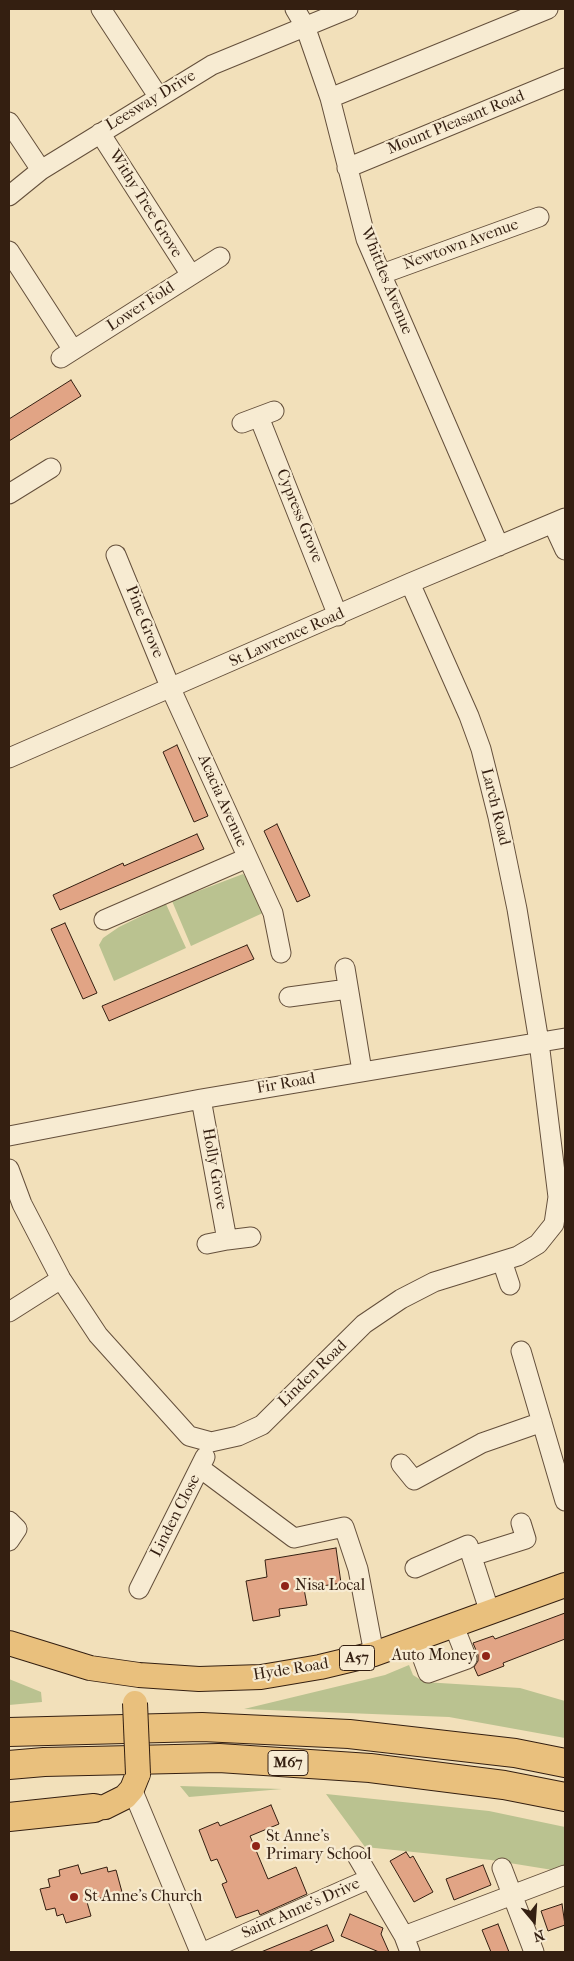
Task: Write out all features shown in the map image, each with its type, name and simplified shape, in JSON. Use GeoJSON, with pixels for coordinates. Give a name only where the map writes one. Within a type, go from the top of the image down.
{"type":"FeatureCollection","features":[{"type":"Feature","properties":{"kind":"highway","name":"M67"},"geometry":{"type":"LineString","coordinates":[[9,1732],[202,1727],[349,1734],[516,1753],[565,1763]]}},
{"type":"Feature","properties":{"kind":"highway","name":"M67"},"geometry":{"type":"LineString","coordinates":[[9,1765],[219,1758],[370,1768],[504,1785],[565,1797]]}},
{"type":"Feature","properties":{"kind":"highway"},"geometry":{"type":"LineString","coordinates":[[9,1817],[94,1808]]}},
{"type":"Feature","properties":{"kind":"main road","name":"Hyde Road"},"geometry":{"type":"LineString","coordinates":[[9,1643],[90,1668],[138,1675],[199,1679],[261,1677],[320,1667],[374,1654],[565,1585]]}},
{"type":"Feature","properties":{"kind":"main road"},"geometry":{"type":"LineString","coordinates":[[94,1808],[117,1802],[135,1782],[138,1675]]}},
{"type":"Feature","properties":{"kind":"street"},"geometry":{"type":"LineString","coordinates":[[101,9],[158,96]]}},
{"type":"Feature","properties":{"kind":"street","name":"Whittles Avenue"},"geometry":{"type":"LineString","coordinates":[[294,9],[305,26],[330,98],[366,240],[499,546]]}},
{"type":"Feature","properties":{"kind":"street","name":"Leesway Drive"},"geometry":{"type":"LineString","coordinates":[[9,196],[41,170],[212,64],[348,9]]}},
{"type":"Feature","properties":{"kind":"street"},"geometry":{"type":"LineString","coordinates":[[330,98],[548,9]]}},
{"type":"Feature","properties":{"kind":"street","name":"Mount Pleasant Road"},"geometry":{"type":"LineString","coordinates":[[347,168],[565,78]]}},
{"type":"Feature","properties":{"kind":"street"},"geometry":{"type":"LineString","coordinates":[[9,122],[41,170]]}},
{"type":"Feature","properties":{"kind":"street","name":"Withy Tree Grove"},"geometry":{"type":"LineString","coordinates":[[100,133],[191,275]]}},
{"type":"Feature","properties":{"kind":"street","name":"Newtown Avenue"},"geometry":{"type":"LineString","coordinates":[[382,274],[539,216]]}},
{"type":"Feature","properties":{"kind":"street","name":"Lower Fold"},"geometry":{"type":"LineString","coordinates":[[9,251],[67,354],[220,257]]}},
{"type":"Feature","properties":{"kind":"street","name":"Cypress Grove"},"geometry":{"type":"LineString","coordinates":[[258,417],[338,616]]}},
{"type":"Feature","properties":{"kind":"street"},"geometry":{"type":"LineString","coordinates":[[9,494],[51,468]]}},
{"type":"Feature","properties":{"kind":"street"},"geometry":{"type":"LineString","coordinates":[[559,521],[565,550]]}},
{"type":"Feature","properties":{"kind":"street","name":"St Lawrence Road"},"geometry":{"type":"LineString","coordinates":[[9,758],[171,689],[410,583],[559,521]]}},
{"type":"Feature","properties":{"kind":"street","name":"Pine Grove"},"geometry":{"type":"LineString","coordinates":[[116,555],[171,689]]}},
{"type":"Feature","properties":{"kind":"street","name":"Larch Road"},"geometry":{"type":"LineString","coordinates":[[410,583],[469,716],[481,749],[512,884],[539,1042]]}},
{"type":"Feature","properties":{"kind":"street","name":"Acacia Avenue"},"geometry":{"type":"LineString","coordinates":[[171,689],[273,913],[281,953]]}},
{"type":"Feature","properties":{"kind":"street"},"geometry":{"type":"LineString","coordinates":[[104,920],[247,858]]}},
{"type":"Feature","properties":{"kind":"street"},"geometry":{"type":"LineString","coordinates":[[345,968],[362,1071]]}},
{"type":"Feature","properties":{"kind":"street"},"geometry":{"type":"LineString","coordinates":[[289,997],[348,989]]}},
{"type":"Feature","properties":{"kind":"street","name":"Fir Road"},"geometry":{"type":"LineString","coordinates":[[9,1136],[201,1099],[565,1038]]}},
{"type":"Feature","properties":{"kind":"street","name":"Linden Road"},"geometry":{"type":"LineString","coordinates":[[211,1442],[238,1436],[262,1425],[364,1324],[401,1299],[434,1282],[518,1256],[538,1244],[554,1224],[558,1197],[539,1042]]}},
{"type":"Feature","properties":{"kind":"street","name":"Holly Grove"},"geometry":{"type":"LineString","coordinates":[[201,1099],[227,1240]]}},
{"type":"Feature","properties":{"kind":"street"},"geometry":{"type":"LineString","coordinates":[[9,1169],[22,1204],[61,1279],[98,1335],[189,1436],[211,1442]]}},
{"type":"Feature","properties":{"kind":"street"},"geometry":{"type":"LineString","coordinates":[[207,1244],[251,1237]]}},
{"type":"Feature","properties":{"kind":"street"},"geometry":{"type":"LineString","coordinates":[[502,1261],[510,1285]]}},
{"type":"Feature","properties":{"kind":"street"},"geometry":{"type":"LineString","coordinates":[[9,1312],[61,1279]]}},
{"type":"Feature","properties":{"kind":"street"},"geometry":{"type":"LineString","coordinates":[[521,1351],[565,1501]]}},
{"type":"Feature","properties":{"kind":"street"},"geometry":{"type":"LineString","coordinates":[[401,1464],[414,1480],[482,1443],[542,1422]]}},
{"type":"Feature","properties":{"kind":"street","name":"Linden Close"},"geometry":{"type":"LineString","coordinates":[[139,1589],[200,1468],[211,1442]]}},
{"type":"Feature","properties":{"kind":"street"},"geometry":{"type":"LineString","coordinates":[[200,1468],[294,1538],[344,1528],[358,1569],[374,1654]]}},
{"type":"Feature","properties":{"kind":"street"},"geometry":{"type":"LineString","coordinates":[[9,1521],[16,1529],[9,1541]]}},
{"type":"Feature","properties":{"kind":"street"},"geometry":{"type":"LineString","coordinates":[[415,1568],[470,1550],[526,1539],[521,1523]]}},
{"type":"Feature","properties":{"kind":"street"},"geometry":{"type":"LineString","coordinates":[[470,1550],[490,1613]]}},
{"type":"Feature","properties":{"kind":"street"},"geometry":{"type":"LineString","coordinates":[[416,1640],[428,1673],[444,1668],[467,1659],[454,1626]]}},
{"type":"Feature","properties":{"kind":"street"},"geometry":{"type":"LineString","coordinates":[[135,1782],[200,1952]]}},
{"type":"Feature","properties":{"kind":"street"},"geometry":{"type":"LineString","coordinates":[[357,1856],[407,1944],[512,1895],[565,1875]]}},
{"type":"Feature","properties":{"kind":"street"},"geometry":{"type":"LineString","coordinates":[[502,1868],[534,1952]]}},
{"type":"Feature","properties":{"kind":"street","name":"Saint Anne's Drive"},"geometry":{"type":"LineString","coordinates":[[204,1952],[370,1879]]}},
{"type":"Feature","properties":{"kind":"green space"},"geometry":{"type":"Polygon","coordinates":[[[243,874],[250,881],[265,912],[191,946],[172,901],[243,874]]]}},
{"type":"Feature","properties":{"kind":"green space"},"geometry":{"type":"Polygon","coordinates":[[[166,904],[186,948],[114,981],[99,945],[103,938],[119,927],[166,904]]]}},
{"type":"Feature","properties":{"kind":"green space"},"geometry":{"type":"Polygon","coordinates":[[[409,1665],[413,1675],[424,1682],[520,1688],[565,1701],[565,1738],[449,1717],[244,1709],[385,1675],[409,1665]]]}},
{"type":"Feature","properties":{"kind":"green space"},"geometry":{"type":"Polygon","coordinates":[[[9,1679],[41,1692],[42,1702],[9,1705],[9,1679]]]}},
{"type":"Feature","properties":{"kind":"green space"},"geometry":{"type":"Polygon","coordinates":[[[180,1786],[282,1789],[189,1797],[180,1786]]]}},
{"type":"Feature","properties":{"kind":"green space"},"geometry":{"type":"Polygon","coordinates":[[[326,1794],[489,1811],[565,1827],[565,1872],[491,1860],[365,1847],[326,1794]]]}},
{"type":"Feature","properties":{"kind":"building"},"geometry":{"type":"Polygon","coordinates":[[[71,380],[81,396],[9,441],[9,419],[71,380]]]}},
{"type":"Feature","properties":{"kind":"building"},"geometry":{"type":"Polygon","coordinates":[[[177,745],[208,816],[194,822],[163,752],[177,745]]]}},
{"type":"Feature","properties":{"kind":"building"},"geometry":{"type":"Polygon","coordinates":[[[277,824],[310,896],[297,902],[264,831],[277,824]]]}},
{"type":"Feature","properties":{"kind":"building"},"geometry":{"type":"Polygon","coordinates":[[[197,834],[204,849],[60,910],[53,895],[123,863],[124,866],[197,834]]]}},
{"type":"Feature","properties":{"kind":"building"},"geometry":{"type":"Polygon","coordinates":[[[65,923],[97,993],[83,999],[51,929],[65,923]]]}},
{"type":"Feature","properties":{"kind":"building"},"geometry":{"type":"Polygon","coordinates":[[[247,945],[254,959],[109,1021],[102,1006],[247,945]]]}},
{"type":"Feature","properties":{"kind":"building","name":"Nisa Local"},"geometry":{"type":"Polygon","coordinates":[[[336,1548],[341,1583],[304,1589],[307,1605],[279,1609],[280,1616],[253,1621],[246,1581],[267,1577],[265,1560],[336,1548]]]}},
{"type":"Feature","properties":{"kind":"building"},"geometry":{"type":"Polygon","coordinates":[[[565,1613],[565,1639],[503,1663],[504,1666],[478,1676],[474,1667],[478,1661],[478,1655],[473,1643],[493,1636],[495,1639],[565,1613]]]}},
{"type":"Feature","properties":{"kind":"building"},"geometry":{"type":"Polygon","coordinates":[[[271,1805],[279,1824],[250,1836],[268,1879],[296,1867],[307,1894],[260,1915],[258,1910],[236,1918],[222,1884],[227,1882],[217,1859],[211,1861],[199,1830],[218,1822],[220,1826],[271,1805]]]}},
{"type":"Feature","properties":{"kind":"building"},"geometry":{"type":"Polygon","coordinates":[[[406,1852],[410,1858],[413,1856],[433,1892],[414,1902],[390,1861],[406,1852]]]}},
{"type":"Feature","properties":{"kind":"building","name":"St Anne's Church"},"geometry":{"type":"Polygon","coordinates":[[[78,1865],[81,1874],[107,1867],[108,1872],[116,1870],[122,1892],[87,1902],[91,1916],[66,1923],[63,1914],[57,1916],[55,1908],[46,1910],[40,1889],[50,1887],[48,1879],[60,1876],[59,1870],[78,1865]]]}},
{"type":"Feature","properties":{"kind":"building"},"geometry":{"type":"Polygon","coordinates":[[[483,1865],[491,1885],[454,1900],[446,1879],[483,1865]]]}},
{"type":"Feature","properties":{"kind":"building"},"geometry":{"type":"Polygon","coordinates":[[[562,1904],[565,1925],[548,1931],[541,1911],[562,1904]]]}},
{"type":"Feature","properties":{"kind":"building"},"geometry":{"type":"Polygon","coordinates":[[[350,1914],[383,1928],[381,1934],[389,1952],[379,1952],[341,1936],[350,1914]]]}},
{"type":"Feature","properties":{"kind":"building"},"geometry":{"type":"Polygon","coordinates":[[[498,1924],[509,1952],[491,1952],[482,1930],[498,1924]]]}},
{"type":"Feature","properties":{"kind":"building"},"geometry":{"type":"Polygon","coordinates":[[[327,1925],[334,1941],[308,1952],[261,1952],[327,1925]]]}},
{"type":"Feature","properties":{"kind":"place","name":"Nisa Local"},"geometry":{"type":"Point","coordinates":[285,1586]}},
{"type":"Feature","properties":{"kind":"place","name":"Auto Money"},"geometry":{"type":"Point","coordinates":[486,1656]}},
{"type":"Feature","properties":{"kind":"place","name":"St Anne's Primary School"},"geometry":{"type":"Point","coordinates":[256,1846]}},
{"type":"Feature","properties":{"kind":"place","name":"St Anne's Church"},"geometry":{"type":"Point","coordinates":[74,1897]}}]}
